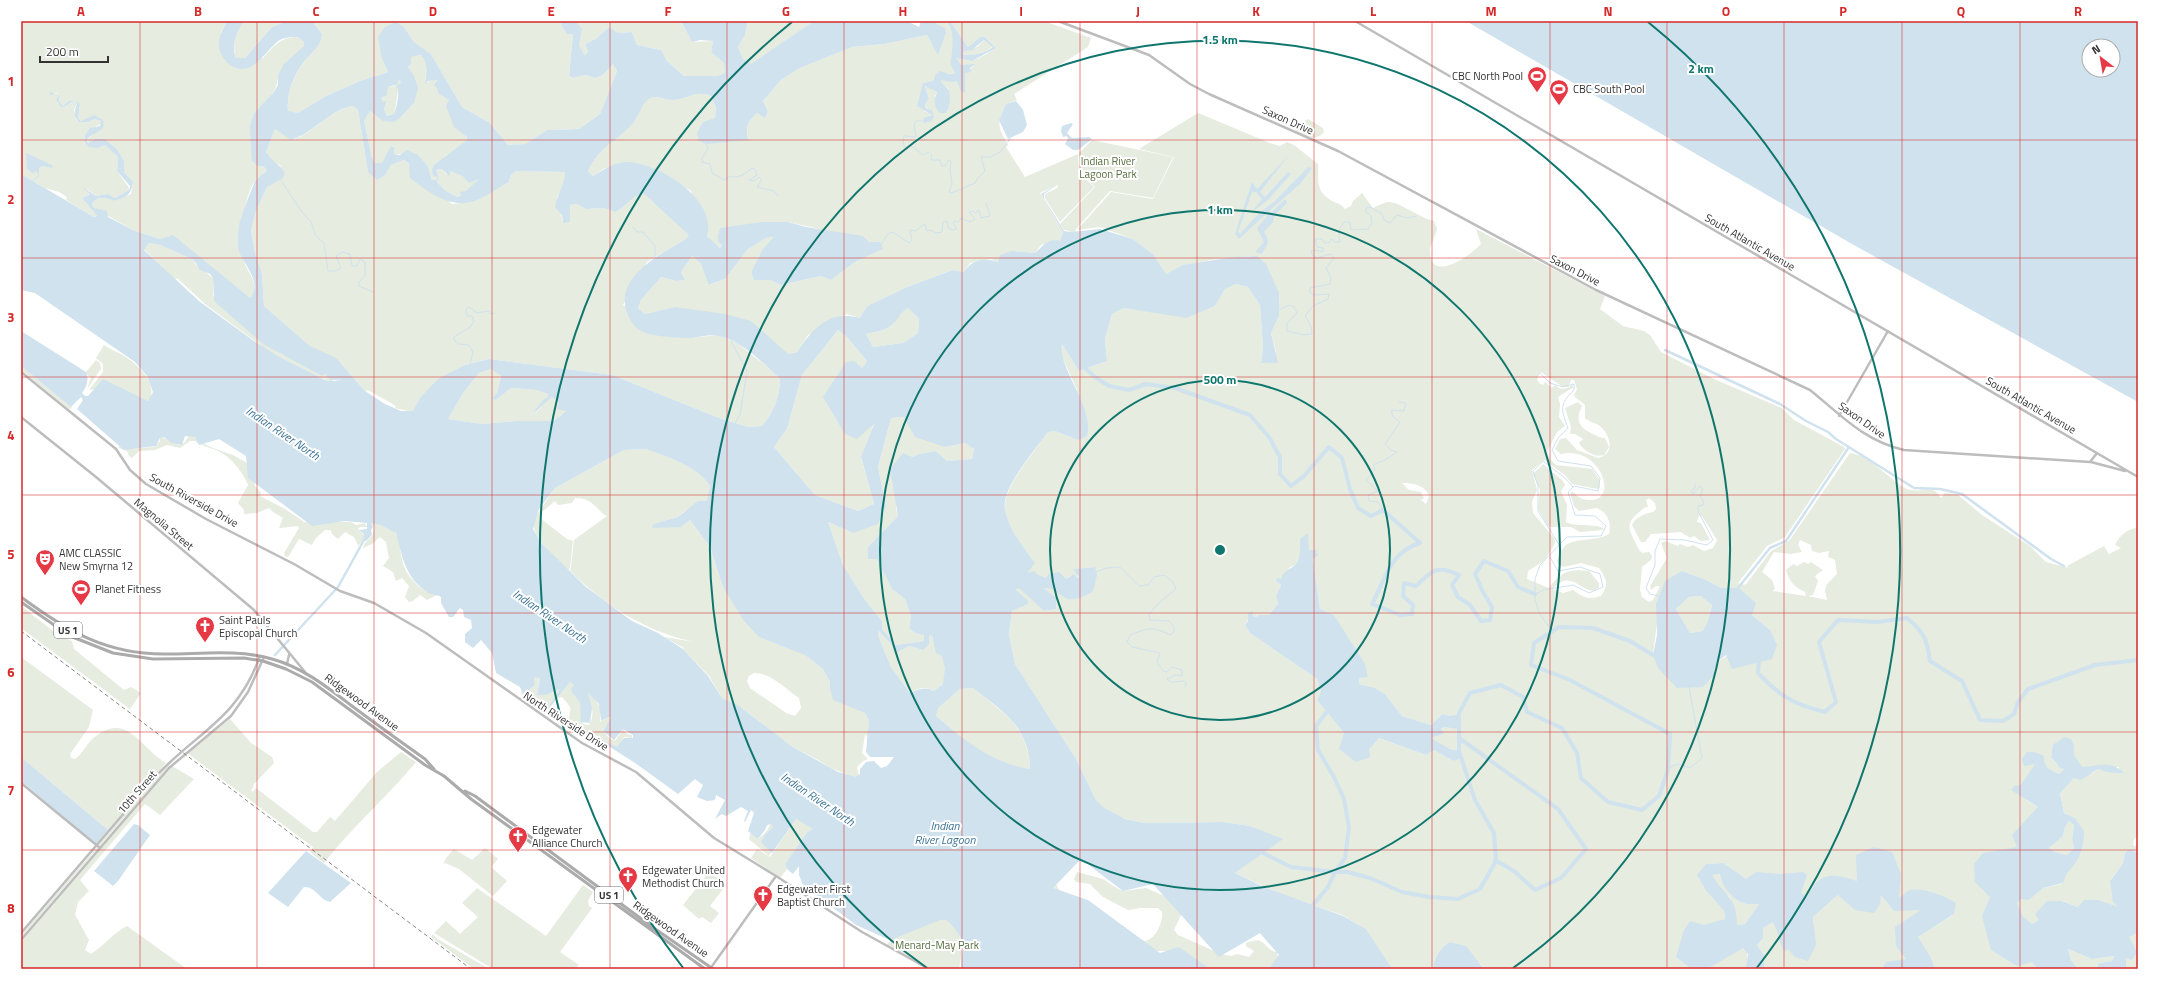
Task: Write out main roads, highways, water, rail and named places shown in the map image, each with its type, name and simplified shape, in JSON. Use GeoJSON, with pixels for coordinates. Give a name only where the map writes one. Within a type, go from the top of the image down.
{"type":"FeatureCollection","features":[{"type":"Feature","properties":{"kind":"main road","name":"US 1"},"geometry":{"type":"LineString","coordinates":[[21,597],[62,627],[100,644],[144,653],[196,654]]}},
{"type":"Feature","properties":{"kind":"main road","name":"US 1"},"geometry":{"type":"LineString","coordinates":[[21,602],[59,630],[98,648],[136,657],[189,658]]}},
{"type":"Feature","properties":{"kind":"main road","name":"Ridgewood Avenue"},"geometry":{"type":"LineString","coordinates":[[196,654],[235,653],[262,656],[287,664],[306,674],[335,693],[425,759],[435,770]]}},
{"type":"Feature","properties":{"kind":"main road"},"geometry":{"type":"LineString","coordinates":[[179,659],[188,654]]}},
{"type":"Feature","properties":{"kind":"main road"},"geometry":{"type":"LineString","coordinates":[[189,658],[196,654]]}},
{"type":"Feature","properties":{"kind":"main road","name":"Ridgewood Avenue"},"geometry":{"type":"LineString","coordinates":[[189,658],[238,658],[258,660],[270,663],[300,675],[425,765],[435,770],[463,791],[471,799],[635,920],[705,969]]}},
{"type":"Feature","properties":{"kind":"main road"},"geometry":{"type":"LineString","coordinates":[[326,693],[335,693]]}},
{"type":"Feature","properties":{"kind":"main road"},"geometry":{"type":"LineString","coordinates":[[332,697],[340,697]]}},
{"type":"Feature","properties":{"kind":"main road","name":"Ridgewood Avenue"},"geometry":{"type":"LineString","coordinates":[[463,791],[476,797],[712,969]]}},
{"type":"Feature","properties":{"kind":"main road"},"geometry":{"type":"LineString","coordinates":[[635,920],[651,926]]}},
{"type":"Feature","properties":{"kind":"water"},"geometry":{"type":"Polygon","coordinates":[[[227,21],[244,21],[235,39],[234,49],[236,58],[245,58],[272,27],[287,21],[312,21],[322,34],[321,41],[300,67],[290,88],[288,111],[298,113],[326,96],[360,81],[388,72],[382,59],[378,37],[385,27],[396,22],[404,27],[414,42],[431,54],[462,107],[490,123],[508,145],[525,144],[547,130],[579,129],[600,114],[617,71],[613,64],[603,75],[595,78],[586,75],[573,78],[569,76],[573,34],[567,34],[562,27],[561,21],[576,22],[582,29],[579,45],[585,56],[588,52],[585,44],[597,38],[609,27],[618,33],[632,32],[637,45],[661,50],[667,61],[684,76],[717,76],[725,73],[724,63],[711,52],[713,41],[700,40],[692,42],[681,21],[718,21],[722,23],[748,21],[745,35],[738,47],[743,59],[751,64],[814,21],[907,21],[919,27],[921,21],[940,21],[936,24],[945,28],[946,33],[938,55],[927,35],[884,44],[852,47],[800,68],[781,80],[763,101],[768,112],[765,118],[757,113],[751,119],[747,128],[749,140],[706,144],[699,141],[697,133],[703,122],[715,118],[716,108],[711,96],[696,94],[678,100],[669,100],[657,97],[649,99],[642,106],[634,122],[628,129],[603,149],[598,155],[588,171],[593,176],[612,165],[624,162],[637,163],[668,175],[694,196],[703,209],[708,222],[707,236],[720,248],[722,245],[718,242],[718,234],[720,228],[762,222],[788,222],[806,227],[863,236],[869,242],[880,242],[883,249],[855,262],[831,280],[821,276],[781,285],[770,280],[754,280],[751,272],[762,250],[774,237],[766,238],[748,249],[725,279],[709,285],[701,264],[692,256],[681,272],[685,280],[676,281],[661,277],[641,300],[638,308],[645,314],[675,307],[725,314],[751,321],[788,354],[797,352],[816,328],[831,319],[839,316],[860,318],[867,306],[907,287],[953,270],[964,272],[974,262],[988,260],[998,262],[1000,255],[1012,251],[1035,253],[1043,245],[1049,242],[1056,240],[1060,241],[1063,232],[1041,194],[1057,185],[1044,194],[1044,198],[1064,231],[1071,232],[1100,229],[1133,239],[1153,254],[1166,274],[1183,265],[1234,257],[1257,256],[1266,264],[1279,293],[1279,316],[1271,333],[1278,363],[1261,363],[1263,347],[1260,305],[1248,287],[1236,284],[1225,289],[1215,306],[1186,318],[1124,308],[1112,314],[1105,339],[1107,361],[1079,371],[1062,344],[1062,353],[1065,364],[1086,413],[1088,425],[1087,436],[1078,440],[1055,431],[1048,432],[1020,469],[1008,490],[1005,500],[1005,509],[1009,523],[1021,544],[1035,563],[1027,573],[1034,571],[1038,575],[1046,578],[1049,574],[1059,572],[1066,579],[1074,574],[1077,578],[1079,577],[1073,569],[1095,567],[1097,575],[1093,591],[1087,595],[1075,599],[1067,599],[1053,590],[1044,588],[1056,598],[1056,609],[1044,611],[1019,588],[1016,590],[1028,601],[1028,604],[1012,611],[1009,634],[1015,664],[1076,759],[1096,800],[1104,808],[1125,819],[1145,823],[1224,822],[1250,826],[1283,839],[1235,873],[1264,887],[1343,916],[1366,929],[1392,969],[1269,969],[1279,955],[1260,933],[1219,957],[1153,884],[1123,891],[1081,859],[1053,888],[1088,900],[1160,953],[1179,947],[1210,969],[962,969],[961,963],[963,943],[952,925],[946,920],[940,920],[893,939],[885,938],[856,925],[803,885],[799,875],[799,866],[793,874],[787,869],[785,864],[808,831],[813,829],[796,819],[772,853],[761,842],[764,836],[773,827],[771,824],[767,825],[758,839],[748,831],[754,813],[751,810],[745,822],[744,821],[748,811],[741,807],[726,816],[722,814],[715,819],[725,800],[716,795],[715,800],[707,801],[697,797],[703,785],[695,779],[678,794],[635,763],[585,731],[617,747],[624,738],[633,738],[633,735],[623,729],[614,740],[603,731],[611,718],[609,717],[601,721],[599,704],[588,693],[592,708],[590,723],[581,722],[580,702],[570,690],[574,685],[570,682],[547,711],[522,692],[520,687],[496,673],[492,653],[481,640],[473,648],[465,642],[465,634],[472,628],[471,620],[464,617],[463,610],[460,608],[453,617],[449,617],[441,603],[441,597],[427,592],[409,573],[396,533],[381,525],[371,523],[373,527],[371,530],[372,535],[366,541],[363,540],[364,534],[359,530],[367,529],[367,523],[345,521],[312,526],[248,478],[246,456],[219,439],[199,445],[195,437],[185,436],[182,445],[172,443],[164,437],[160,438],[156,446],[124,450],[77,409],[83,400],[81,397],[71,407],[21,366],[21,331],[86,372],[87,383],[82,393],[85,396],[88,396],[103,379],[148,401],[153,392],[147,376],[135,362],[35,293],[21,290],[21,174],[94,217],[97,216],[82,198],[90,194],[83,187],[96,196],[108,194],[115,198],[130,189],[130,186],[117,171],[118,157],[105,145],[98,148],[89,147],[85,142],[85,135],[90,128],[100,126],[101,121],[94,119],[89,122],[79,122],[75,115],[77,103],[74,101],[80,104],[78,118],[81,121],[94,115],[103,120],[103,127],[101,130],[89,137],[87,140],[88,143],[95,139],[105,139],[118,150],[124,161],[124,172],[133,182],[131,190],[125,197],[114,201],[105,198],[96,200],[92,205],[94,208],[107,211],[108,217],[135,231],[160,239],[173,235],[250,298],[253,292],[254,280],[239,251],[239,226],[254,183],[267,170],[263,166],[258,166],[252,161],[250,126],[254,113],[273,93],[278,85],[278,75],[284,64],[304,46],[304,42],[298,37],[282,39],[251,67],[244,69],[238,68],[230,65],[226,61],[220,50],[220,36],[227,21]],[[421,55],[411,57],[411,64],[408,67],[414,76],[418,88],[414,103],[394,122],[383,121],[370,111],[364,121],[372,158],[375,163],[382,163],[391,146],[394,147],[394,154],[400,155],[407,150],[418,155],[428,166],[432,180],[436,180],[438,177],[433,176],[432,169],[434,165],[467,140],[467,137],[454,127],[446,106],[449,100],[438,93],[437,88],[434,85],[437,80],[428,81],[425,84],[426,66],[421,55]],[[398,79],[398,84],[388,87],[387,95],[381,98],[383,102],[387,101],[384,109],[387,116],[394,114],[398,95],[398,88],[396,87],[401,82],[398,79]],[[353,106],[337,111],[308,132],[291,140],[275,129],[266,152],[285,173],[283,178],[267,187],[256,211],[251,230],[255,253],[262,274],[264,306],[310,346],[336,358],[365,391],[385,404],[401,411],[413,411],[420,398],[438,379],[465,365],[489,359],[612,375],[719,418],[748,427],[762,426],[766,421],[773,410],[779,392],[780,379],[752,353],[728,339],[716,335],[687,338],[665,337],[645,333],[634,325],[630,319],[625,302],[627,290],[632,279],[652,260],[686,239],[689,235],[643,193],[635,197],[616,212],[603,208],[586,209],[577,204],[570,205],[570,222],[563,223],[562,215],[555,207],[564,181],[565,172],[516,171],[511,175],[509,182],[476,201],[455,203],[431,193],[410,178],[409,164],[404,160],[391,165],[385,175],[377,180],[368,172],[358,110],[353,106]],[[442,169],[436,170],[439,177],[437,182],[446,191],[458,197],[461,195],[460,192],[466,191],[479,179],[469,183],[462,176],[450,171],[449,176],[442,169]],[[149,243],[144,250],[199,301],[254,341],[278,356],[325,380],[335,381],[341,379],[331,380],[328,378],[326,373],[322,376],[263,344],[214,301],[213,278],[210,274],[200,270],[194,260],[160,245],[149,243]],[[908,308],[895,322],[887,328],[866,334],[873,347],[903,343],[918,333],[919,319],[908,308]],[[838,330],[802,375],[787,429],[774,447],[815,495],[858,511],[874,504],[861,457],[874,424],[857,439],[845,434],[823,397],[846,362],[854,361],[862,368],[867,361],[847,337],[838,330]],[[491,369],[479,373],[463,393],[448,419],[482,424],[515,421],[554,421],[566,411],[557,409],[559,403],[552,397],[530,417],[544,399],[548,397],[548,394],[537,390],[511,388],[496,400],[492,399],[497,393],[501,376],[491,369]],[[904,417],[891,418],[878,467],[886,506],[878,524],[853,533],[828,522],[843,565],[865,600],[882,621],[882,629],[896,645],[924,641],[924,635],[915,633],[909,628],[911,616],[905,599],[892,589],[877,559],[868,559],[868,547],[898,516],[890,469],[903,453],[912,457],[919,454],[936,451],[947,461],[972,459],[974,449],[965,443],[945,447],[915,437],[904,417]],[[646,449],[624,450],[555,488],[539,509],[533,529],[541,543],[586,587],[632,621],[658,633],[683,649],[708,676],[722,698],[739,706],[793,747],[838,772],[856,777],[860,774],[860,769],[866,762],[874,761],[881,768],[887,766],[894,757],[870,757],[866,752],[869,720],[865,713],[833,700],[830,682],[823,669],[805,655],[759,637],[744,621],[723,587],[710,547],[690,520],[681,527],[652,528],[653,524],[678,517],[698,501],[707,501],[710,486],[698,473],[681,463],[646,449]],[[879,631],[878,635],[891,667],[910,693],[922,689],[931,689],[934,691],[943,684],[945,668],[942,656],[936,653],[932,636],[929,635],[929,644],[923,650],[909,646],[898,652],[879,631]],[[534,677],[535,685],[528,691],[538,703],[549,706],[560,689],[546,695],[537,694],[540,678],[534,677]],[[973,688],[960,689],[938,708],[936,716],[968,742],[991,756],[1003,762],[1030,769],[1025,742],[1012,721],[973,688]]]}},
{"type":"Feature","properties":{"kind":"water"},"geometry":{"type":"Polygon","coordinates":[[[947,21],[950,21],[968,47],[980,37],[985,37],[996,48],[972,61],[956,58],[962,65],[976,64],[970,68],[971,72],[965,73],[965,93],[961,91],[957,81],[952,82],[941,80],[950,93],[946,113],[940,113],[935,106],[937,92],[925,86],[929,99],[925,104],[926,109],[932,110],[934,117],[931,121],[923,123],[924,118],[932,115],[917,106],[923,83],[933,81],[935,75],[940,71],[949,74],[955,73],[950,63],[953,42],[950,26],[947,21]],[[984,40],[972,50],[964,51],[963,54],[979,54],[993,47],[984,40]]]}},
{"type":"Feature","properties":{"kind":"water"},"geometry":{"type":"Polygon","coordinates":[[[1466,21],[2138,21],[2138,402],[1852,244],[1466,21]]]}},
{"type":"Feature","properties":{"kind":"water"},"geometry":{"type":"Polygon","coordinates":[[[58,95],[60,96],[59,101],[63,106],[68,101],[74,101],[64,107],[60,106],[56,100],[59,96],[58,95]]]}},
{"type":"Feature","properties":{"kind":"water"},"geometry":{"type":"Polygon","coordinates":[[[1016,101],[1023,110],[1027,125],[1023,132],[1008,139],[999,120],[1006,104],[1016,101]]]}},
{"type":"Feature","properties":{"kind":"water"},"geometry":{"type":"Polygon","coordinates":[[[1071,123],[1073,124],[1067,133],[1072,138],[1089,137],[1092,139],[1078,150],[1073,150],[1065,144],[1068,139],[1067,136],[1063,137],[1061,131],[1062,126],[1071,123]]]}},
{"type":"Feature","properties":{"kind":"water"},"geometry":{"type":"Polygon","coordinates":[[[26,153],[52,165],[53,168],[42,166],[39,168],[39,174],[35,171],[34,174],[27,169],[26,153]]]}},
{"type":"Feature","properties":{"kind":"water"},"geometry":{"type":"Polygon","coordinates":[[[1289,155],[1260,192],[1265,197],[1288,172],[1291,174],[1269,199],[1252,212],[1262,199],[1256,192],[1252,192],[1238,232],[1240,234],[1259,213],[1274,202],[1308,167],[1312,168],[1300,184],[1269,211],[1271,213],[1284,200],[1286,200],[1287,203],[1274,216],[1273,222],[1264,232],[1268,241],[1262,254],[1255,252],[1264,242],[1257,228],[1268,215],[1266,214],[1239,239],[1235,234],[1252,182],[1256,188],[1258,188],[1289,155]]]}},
{"type":"Feature","properties":{"kind":"water"},"geometry":{"type":"Polygon","coordinates":[[[1308,533],[1309,550],[1316,550],[1318,555],[1313,559],[1320,609],[1334,615],[1365,664],[1368,677],[1359,678],[1359,684],[1375,688],[1386,695],[1402,716],[1431,725],[1442,714],[1451,716],[1459,714],[1459,729],[1445,727],[1441,729],[1444,734],[1431,738],[1450,749],[1459,751],[1461,758],[1453,761],[1434,750],[1426,755],[1379,738],[1369,750],[1370,757],[1356,762],[1339,749],[1344,733],[1317,700],[1321,691],[1317,679],[1250,633],[1245,625],[1248,621],[1248,614],[1252,611],[1253,616],[1256,617],[1259,615],[1269,615],[1278,604],[1276,596],[1281,585],[1275,580],[1278,578],[1281,579],[1284,573],[1298,561],[1300,554],[1300,539],[1308,533]]]}},
{"type":"Feature","properties":{"kind":"water"},"geometry":{"type":"Polygon","coordinates":[[[1682,571],[1704,579],[1721,588],[1739,588],[1756,603],[1752,615],[1770,630],[1777,645],[1772,659],[1732,669],[1726,655],[1717,662],[1713,676],[1703,687],[1677,688],[1658,668],[1653,655],[1657,635],[1656,604],[1665,581],[1682,571]],[[1701,596],[1689,597],[1676,609],[1690,633],[1703,631],[1712,605],[1701,596]]]}},
{"type":"Feature","properties":{"kind":"water"},"geometry":{"type":"Polygon","coordinates":[[[2064,737],[2071,739],[2074,746],[2074,755],[2082,767],[2109,765],[2114,766],[2124,773],[2114,773],[2098,769],[2081,780],[2074,778],[2060,793],[2064,813],[2075,818],[2084,831],[2080,855],[2067,874],[2063,883],[2043,888],[2029,900],[2021,899],[2017,903],[2023,917],[2032,924],[2039,920],[2035,914],[2047,901],[2062,901],[2078,907],[2084,900],[2098,900],[2118,907],[2113,902],[2110,881],[2123,863],[2125,853],[2129,849],[2138,853],[2138,932],[2129,937],[2137,952],[2132,960],[2126,958],[2126,968],[2128,969],[2096,969],[2099,963],[2112,961],[2114,956],[2092,959],[2068,949],[2071,960],[2078,969],[2038,969],[2032,962],[2017,966],[1991,950],[1982,916],[1990,897],[1975,882],[1974,864],[1983,853],[2017,847],[2012,835],[2038,807],[2011,790],[2014,786],[2021,785],[2035,764],[2024,766],[2022,759],[2027,752],[2035,752],[2044,756],[2046,766],[2052,771],[2059,774],[2064,769],[2060,768],[2051,757],[2053,745],[2064,737]],[[2069,821],[2065,827],[2063,836],[2049,848],[2055,852],[2067,855],[2074,848],[2072,839],[2074,825],[2069,821]]]}},
{"type":"Feature","properties":{"kind":"water"},"geometry":{"type":"Polygon","coordinates":[[[21,757],[108,830],[96,844],[21,781],[21,757]]]}},
{"type":"Feature","properties":{"kind":"water"},"geometry":{"type":"Polygon","coordinates":[[[134,824],[138,825],[150,835],[113,886],[94,871],[134,824]]]}},
{"type":"Feature","properties":{"kind":"water"},"geometry":{"type":"Polygon","coordinates":[[[1874,847],[1892,852],[1901,874],[1899,897],[1907,891],[1915,889],[1940,895],[1956,903],[1954,914],[1918,937],[1931,958],[1935,969],[1882,969],[1886,962],[1906,959],[1896,946],[1895,927],[1921,910],[1894,911],[1881,895],[1880,904],[1874,913],[1855,910],[1838,895],[1813,917],[1816,945],[1808,961],[1795,957],[1788,949],[1785,952],[1773,922],[1763,928],[1763,939],[1757,945],[1764,955],[1764,969],[1746,969],[1748,954],[1743,948],[1709,968],[1689,967],[1676,957],[1684,930],[1690,921],[1704,925],[1725,919],[1724,911],[1707,892],[1697,875],[1706,864],[1723,863],[1746,879],[1757,872],[1781,874],[1803,872],[1807,875],[1801,893],[1806,897],[1817,882],[1826,877],[1837,876],[1857,881],[1856,855],[1874,847]],[[1720,874],[1712,875],[1733,902],[1737,925],[1745,924],[1759,904],[1746,904],[1739,901],[1728,891],[1722,883],[1720,874]]]}},
{"type":"Feature","properties":{"kind":"water"},"geometry":{"type":"Polygon","coordinates":[[[306,851],[351,883],[330,902],[323,899],[308,887],[304,887],[288,907],[268,893],[306,851]]]}},
{"type":"Feature","properties":{"kind":"water"},"geometry":{"type":"Polygon","coordinates":[[[1449,942],[1466,946],[1484,969],[1433,969],[1438,954],[1449,942]]]}},
{"type":"Feature","properties":{"kind":"waterway"},"geometry":{"type":"LineString","coordinates":[[922,121],[918,120],[914,124],[916,137],[904,136],[903,144],[906,148],[910,145],[923,155],[929,152],[932,155],[931,160],[940,160],[942,166],[945,166],[949,160],[951,161],[950,169],[952,184],[949,192],[952,193],[975,183],[985,171],[981,157],[990,157],[1000,152],[1010,139]]}},
{"type":"Feature","properties":{"kind":"waterway"},"geometry":{"type":"LineString","coordinates":[[706,144],[708,149],[702,158],[702,162],[710,164],[712,173],[724,180],[730,176],[735,177],[741,175],[752,168],[755,169],[757,175],[749,180],[754,181],[759,177],[762,180],[757,187],[774,191],[778,196]]}},
{"type":"Feature","properties":{"kind":"waterway"},"geometry":{"type":"LineString","coordinates":[[33,181],[39,176],[38,174]]}},
{"type":"Feature","properties":{"kind":"waterway"},"geometry":{"type":"LineString","coordinates":[[280,179],[302,212],[311,222],[316,236],[324,243],[328,271],[335,271],[341,268],[336,256],[342,252],[350,254],[352,266],[357,266],[360,259],[365,262],[365,276],[359,282],[359,286],[373,292]]}},
{"type":"Feature","properties":{"kind":"waterway"},"geometry":{"type":"LineString","coordinates":[[881,245],[888,234],[893,232],[909,243],[912,240],[910,230],[915,231],[925,224],[927,231],[930,230],[936,233],[942,232],[943,222],[947,221],[948,228],[953,230],[957,229],[953,223],[954,221],[959,222],[961,218],[970,222],[975,219],[969,212],[973,211],[975,213],[979,210],[981,218],[990,216],[986,203]]}},
{"type":"Feature","properties":{"kind":"waterway"},"geometry":{"type":"LineString","coordinates":[[1279,310],[1289,305],[1294,307],[1297,313],[1287,323],[1287,331],[1304,335],[1312,334],[1311,326],[1305,316],[1313,306],[1328,299],[1329,294],[1314,295],[1310,292],[1310,288],[1330,284],[1331,278],[1326,268],[1334,258],[1330,254],[1317,258],[1312,255],[1311,251],[1316,250],[1323,252],[1323,248],[1317,247],[1315,239],[1322,239],[1325,243],[1329,243],[1331,239],[1335,242],[1340,242],[1339,231],[1345,222],[1350,222],[1351,230],[1368,229],[1372,223],[1371,216],[1366,212],[1366,208],[1370,207],[1382,214],[1384,220],[1390,223],[1397,215],[1407,218],[1416,216]]}},
{"type":"Feature","properties":{"kind":"waterway"},"geometry":{"type":"LineString","coordinates":[[633,227],[637,232],[643,232],[655,246],[655,257]]}},
{"type":"Feature","properties":{"kind":"waterway"},"geometry":{"type":"LineString","coordinates":[[470,364],[473,352],[469,345],[459,344],[454,340],[454,337],[470,327],[474,321],[472,316],[467,316],[466,309],[469,307],[477,313],[488,311],[492,314],[495,313]]}},
{"type":"Feature","properties":{"kind":"waterway"},"geometry":{"type":"LineString","coordinates":[[731,341],[747,371],[740,415],[735,423]]}},
{"type":"Feature","properties":{"kind":"waterway"},"geometry":{"type":"LineString","coordinates":[[1665,350],[1780,404],[1806,421],[1828,432],[1836,439],[1914,488],[1940,489],[1962,494],[2051,559],[2064,566]]}},
{"type":"Feature","properties":{"kind":"waterway"},"geometry":{"type":"LineString","coordinates":[[1086,369],[1109,386],[1129,390],[1146,384],[1175,388],[1250,415],[1269,437],[1280,457],[1280,474],[1291,486],[1304,476],[1329,447],[1342,458],[1350,489],[1358,508],[1371,516],[1383,510],[1420,543],[1401,553],[1395,560],[1385,576],[1372,604],[1400,615],[1412,614],[1413,605],[1403,596],[1404,583],[1416,586],[1431,573],[1445,570],[1459,575],[1452,585],[1458,597],[1470,605],[1481,621],[1490,620],[1492,607],[1475,574],[1484,561],[1508,571],[1518,587],[1535,594]]}},
{"type":"Feature","properties":{"kind":"waterway"},"geometry":{"type":"LineString","coordinates":[[1539,372],[1550,383],[1563,387],[1574,384],[1574,390],[1566,399],[1563,408],[1568,428],[1558,438],[1552,450],[1558,461],[1591,466],[1600,478],[1598,491],[1574,486],[1568,492],[1575,515],[1595,516],[1606,526],[1601,536],[1567,537],[1540,565],[1535,579],[1535,600],[1540,614],[1552,631]]}},
{"type":"Feature","properties":{"kind":"waterway"},"geometry":{"type":"LineString","coordinates":[[1383,510],[1378,502],[1369,501],[1368,495],[1378,491],[1366,480],[1375,470],[1373,465],[1385,460],[1397,452],[1391,450],[1385,444],[1400,422],[1393,417],[1391,410],[1404,411],[1406,403],[1399,402]]}},
{"type":"Feature","properties":{"kind":"waterway"},"geometry":{"type":"LineString","coordinates":[[1738,588],[1770,548],[1786,541],[1849,447]]}},
{"type":"Feature","properties":{"kind":"waterway"},"geometry":{"type":"LineString","coordinates":[[1560,546],[1538,511],[1538,486],[1533,471],[1543,461],[1565,478],[1573,487]]}},
{"type":"Feature","properties":{"kind":"waterway"},"geometry":{"type":"LineString","coordinates":[[1659,596],[1650,594],[1646,588],[1655,565],[1655,551],[1660,539],[1684,540],[1707,545],[1713,540],[1698,511],[1698,506],[1703,505],[1704,502],[1700,496],[1703,489],[1700,486],[1693,494],[1691,491],[1695,488],[1695,484]]}},
{"type":"Feature","properties":{"kind":"waterway"},"geometry":{"type":"LineString","coordinates":[[275,655],[338,587],[364,540]]}},
{"type":"Feature","properties":{"kind":"waterway"},"geometry":{"type":"LineString","coordinates":[[1536,594],[1543,590],[1573,585],[1589,593],[1603,587],[1600,574],[1580,567],[1558,571],[1550,557]]}},
{"type":"Feature","properties":{"kind":"waterway"},"geometry":{"type":"LineString","coordinates":[[1096,572],[1106,568],[1120,567],[1139,586],[1148,585],[1154,577],[1164,575],[1173,582],[1176,589],[1158,604],[1149,614],[1150,620],[1169,621],[1174,626],[1174,632],[1170,635],[1159,630],[1150,629],[1130,635],[1127,642],[1132,647],[1160,653],[1157,662],[1163,671],[1167,672],[1172,667],[1182,670],[1182,676],[1175,675],[1167,679],[1171,682],[1184,681],[1186,684],[1185,687]]}},
{"type":"Feature","properties":{"kind":"waterway"},"geometry":{"type":"LineString","coordinates":[[1759,657],[1758,673],[1781,694],[1804,706],[1825,712],[1836,702],[1819,642],[1838,620],[1878,622],[1907,618],[1924,636],[1928,647],[1930,661],[1962,681],[1980,720],[2003,721],[2014,714],[2018,702],[2028,689],[2095,665],[2138,660]]}},
{"type":"Feature","properties":{"kind":"waterway"},"geometry":{"type":"LineString","coordinates":[[1313,905],[1328,887],[1335,872],[1348,872],[1370,878],[1402,892],[1429,897],[1458,899],[1480,889],[1496,861],[1494,833],[1475,800],[1459,751],[1459,713],[1470,693],[1501,685],[1523,697],[1527,712],[1562,728],[1577,753],[1581,778],[1608,802],[1642,810],[1659,796],[1668,770],[1670,734],[1570,680],[1531,665],[1534,643],[1559,627],[1593,628],[1630,641],[1658,658]]}},
{"type":"Feature","properties":{"kind":"waterway"},"geometry":{"type":"LineString","coordinates":[[1668,768],[1678,764],[1690,768],[1702,758],[1689,687]]}},
{"type":"Feature","properties":{"kind":"waterway"},"geometry":{"type":"LineString","coordinates":[[1263,853],[1291,867],[1335,872],[1345,858],[1349,827],[1344,799],[1334,777],[1318,750],[1316,726],[1326,713]]}},
{"type":"Feature","properties":{"kind":"waterway"},"geometry":{"type":"LineString","coordinates":[[1459,738],[1558,809],[1586,849],[1561,878],[1535,890],[1514,871],[1495,860]]}},
{"type":"Feature","properties":{"kind":"railway"},"geometry":{"type":"LineString","coordinates":[[21,631],[471,969]]}},
{"type":"Feature","properties":{"kind":"place","name":"CBC North Pool"},"geometry":{"type":"Point","coordinates":[1537,93]}},
{"type":"Feature","properties":{"kind":"place","name":"CBC South Pool"},"geometry":{"type":"Point","coordinates":[1559,106]}},
{"type":"Feature","properties":{"kind":"place","name":"AMC CLASSIC New Smyrna 12"},"geometry":{"type":"Point","coordinates":[45,576]}},
{"type":"Feature","properties":{"kind":"place","name":"Planet Fitness"},"geometry":{"type":"Point","coordinates":[81,606]}},
{"type":"Feature","properties":{"kind":"place","name":"Saint Pauls Episcopal Church"},"geometry":{"type":"Point","coordinates":[205,643]}},
{"type":"Feature","properties":{"kind":"place","name":"Edgewater Alliance Church"},"geometry":{"type":"Point","coordinates":[518,853]}},
{"type":"Feature","properties":{"kind":"place","name":"Edgewater United Methodist Church"},"geometry":{"type":"Point","coordinates":[628,893]}},
{"type":"Feature","properties":{"kind":"place","name":"Edgewater First Baptist Church"},"geometry":{"type":"Point","coordinates":[763,912]}},
{"type":"Feature","properties":{"kind":"park label","name":"Indian River Lagoon Park"},"geometry":{"type":"Point","coordinates":[1108,167]}},
{"type":"Feature","properties":{"kind":"park label","name":"Menard-May Park"},"geometry":{"type":"Point","coordinates":[937,945]}},
{"type":"Feature","properties":{"kind":"water label","name":"Indian River North"},"geometry":{"type":"Point","coordinates":[283,433]}},
{"type":"Feature","properties":{"kind":"water label","name":"Indian River North"},"geometry":{"type":"Point","coordinates":[550,616]}},
{"type":"Feature","properties":{"kind":"water label","name":"Indian River North"},"geometry":{"type":"Point","coordinates":[818,799]}},
{"type":"Feature","properties":{"kind":"water label","name":"Indian River Lagoon"},"geometry":{"type":"Point","coordinates":[945,832]}}]}
